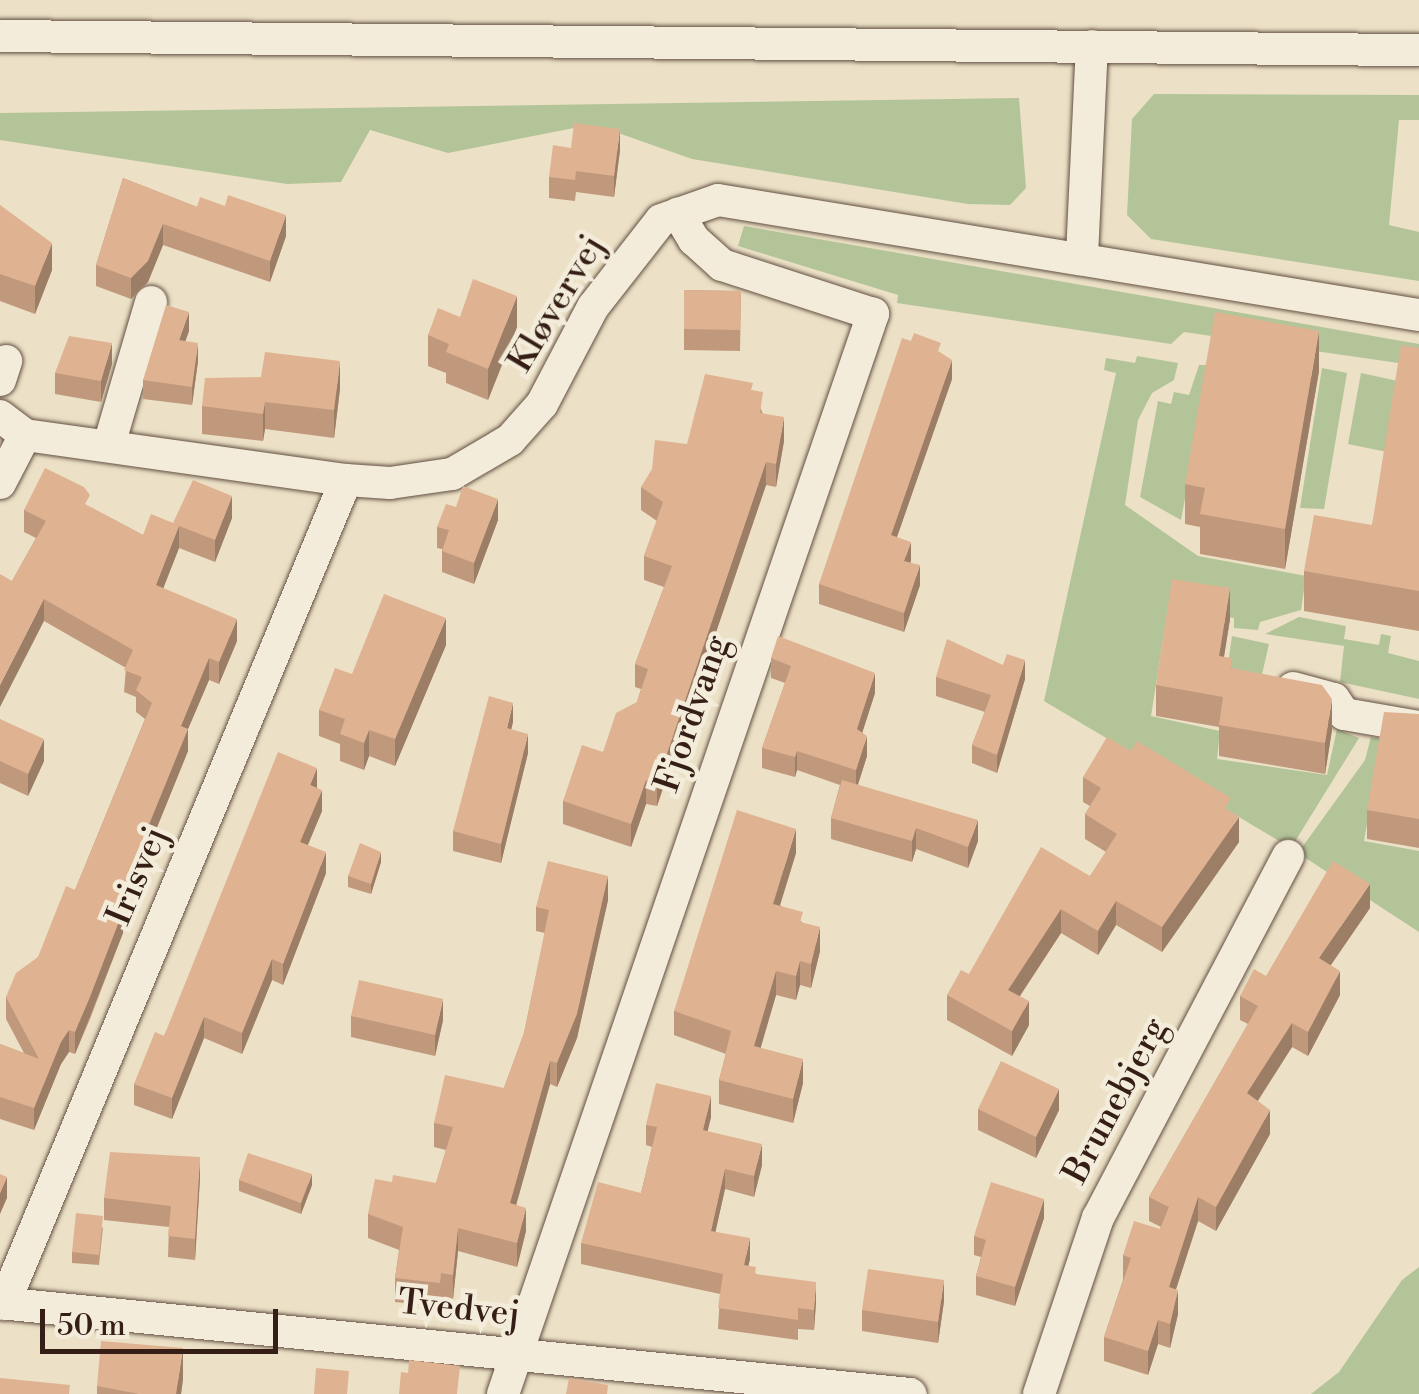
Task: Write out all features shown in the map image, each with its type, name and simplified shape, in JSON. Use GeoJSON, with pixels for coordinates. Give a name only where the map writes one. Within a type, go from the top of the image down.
{"type":"FeatureCollection","features":[{"type":"Feature","properties":{"kind":"street"},"geometry":{"type":"LineString","coordinates":[[0,36],[1419,50]]}},
{"type":"Feature","properties":{"kind":"street"},"geometry":{"type":"LineString","coordinates":[[1082,256],[1092,46]]}},
{"type":"Feature","properties":{"kind":"street","name":"Kløvervej"},"geometry":{"type":"LineString","coordinates":[[13,426],[109,445],[346,480],[390,483],[452,474],[510,440],[542,404],[622,264],[662,220],[718,200],[1082,256],[1419,315]]}},
{"type":"Feature","properties":{"kind":"street","name":"Fjordvang"},"geometry":{"type":"LineString","coordinates":[[514,1355],[872,314],[722,266],[694,240],[678,213]]}},
{"type":"Feature","properties":{"kind":"street"},"geometry":{"type":"LineString","coordinates":[[109,445],[152,302]]}},
{"type":"Feature","properties":{"kind":"street"},"geometry":{"type":"LineString","coordinates":[[0,483],[13,426]]}},
{"type":"Feature","properties":{"kind":"street","name":"Irisvej"},"geometry":{"type":"LineString","coordinates":[[2,1303],[346,480]]}},
{"type":"Feature","properties":{"kind":"street"},"geometry":{"type":"LineString","coordinates":[[1293,688],[1334,698],[1344,714],[1419,727]]}},
{"type":"Feature","properties":{"kind":"street","name":"Brunebjerg"},"geometry":{"type":"LineString","coordinates":[[1039,1394],[1098,1218],[1288,856]]}},
{"type":"Feature","properties":{"kind":"street","name":"Tvedvej"},"geometry":{"type":"LineString","coordinates":[[2,1303],[910,1394]]}},
{"type":"Feature","properties":{"kind":"street"},"geometry":{"type":"LineString","coordinates":[[504,1394],[514,1355]]}},
{"type":"Feature","properties":{"kind":"green space"},"geometry":{"type":"Polygon","coordinates":[[[1154,94],[1419,95],[1419,120],[1399,120],[1389,225],[1419,232],[1419,281],[1151,239],[1127,215],[1132,119],[1154,94]]]}},
{"type":"Feature","properties":{"kind":"green space"},"geometry":{"type":"Polygon","coordinates":[[[1019,98],[1026,188],[1010,205],[968,204],[692,159],[621,134],[574,128],[448,153],[370,130],[341,182],[287,184],[0,140],[0,113],[1019,98]]]}},
{"type":"Feature","properties":{"kind":"green space"},"geometry":{"type":"Polygon","coordinates":[[[744,226],[1419,344],[1419,366],[1184,332],[1171,344],[897,303],[898,295],[738,246],[744,226]]]}},
{"type":"Feature","properties":{"kind":"green space"},"geometry":{"type":"Polygon","coordinates":[[[1137,356],[1178,363],[1174,380],[1152,393],[1138,420],[1125,505],[1198,556],[1306,576],[1301,610],[1260,622],[1258,630],[1234,628],[1234,618],[1168,608],[1151,716],[1220,731],[1217,759],[1327,775],[1337,729],[1359,738],[1291,848],[1044,701],[1116,373],[1104,370],[1106,358],[1135,363],[1137,356]]]}},
{"type":"Feature","properties":{"kind":"green space"},"geometry":{"type":"Polygon","coordinates":[[[1199,365],[1210,365],[1181,520],[1140,497],[1158,401],[1171,404],[1174,392],[1189,395],[1199,365]]]}},
{"type":"Feature","properties":{"kind":"green space"},"geometry":{"type":"Polygon","coordinates":[[[1322,368],[1347,373],[1324,509],[1300,508],[1322,368]]]}},
{"type":"Feature","properties":{"kind":"green space"},"geometry":{"type":"Polygon","coordinates":[[[1361,373],[1398,381],[1387,452],[1348,444],[1361,373]]]}},
{"type":"Feature","properties":{"kind":"green space"},"geometry":{"type":"Polygon","coordinates":[[[1299,617],[1346,626],[1344,639],[1379,645],[1381,634],[1391,636],[1388,653],[1419,661],[1419,699],[1340,682],[1344,646],[1265,634],[1299,617]]]}},
{"type":"Feature","properties":{"kind":"green space"},"geometry":{"type":"Polygon","coordinates":[[[1232,636],[1269,644],[1258,692],[1225,685],[1232,636]]]}},
{"type":"Feature","properties":{"kind":"green space"},"geometry":{"type":"Polygon","coordinates":[[[1371,737],[1382,739],[1364,841],[1419,851],[1419,932],[1298,853],[1365,760],[1371,737]]]}},
{"type":"Feature","properties":{"kind":"green space"},"geometry":{"type":"Polygon","coordinates":[[[1419,1267],[1419,1394],[1311,1394],[1339,1372],[1402,1280],[1419,1267]]]}},
{"type":"Feature","properties":{"kind":"building"},"geometry":{"type":"Polygon","coordinates":[[[574,123],[620,129],[614,176],[576,171],[575,180],[549,177],[553,145],[571,148],[574,123]]]}},
{"type":"Feature","properties":{"kind":"building"},"geometry":{"type":"Polygon","coordinates":[[[123,178],[197,207],[200,197],[225,206],[228,195],[286,215],[270,261],[163,224],[148,261],[131,278],[96,265],[123,178]]]}},
{"type":"Feature","properties":{"kind":"building"},"geometry":{"type":"Polygon","coordinates":[[[0,205],[52,243],[35,286],[0,274],[0,205]]]}},
{"type":"Feature","properties":{"kind":"building"},"geometry":{"type":"Polygon","coordinates":[[[473,279],[517,296],[488,369],[446,352],[449,344],[428,335],[438,308],[460,317],[473,279]]]}},
{"type":"Feature","properties":{"kind":"building"},"geometry":{"type":"Polygon","coordinates":[[[684,290],[741,291],[740,330],[684,329],[684,290]]]}},
{"type":"Feature","properties":{"kind":"building"},"geometry":{"type":"Polygon","coordinates":[[[166,305],[189,312],[179,340],[198,343],[192,387],[143,380],[166,305]]]}},
{"type":"Feature","properties":{"kind":"building"},"geometry":{"type":"Polygon","coordinates":[[[1215,312],[1319,331],[1285,529],[1200,514],[1205,488],[1185,484],[1215,312]]]}},
{"type":"Feature","properties":{"kind":"building"},"geometry":{"type":"Polygon","coordinates":[[[914,333],[941,343],[938,351],[952,360],[891,535],[911,542],[904,561],[920,565],[904,613],[819,584],[902,338],[911,341],[914,333]]]}},
{"type":"Feature","properties":{"kind":"building"},"geometry":{"type":"Polygon","coordinates":[[[69,336],[112,343],[101,381],[55,373],[69,336]]]}},
{"type":"Feature","properties":{"kind":"building"},"geometry":{"type":"Polygon","coordinates":[[[1401,345],[1419,348],[1419,591],[1304,571],[1314,515],[1372,525],[1401,345]]]}},
{"type":"Feature","properties":{"kind":"building"},"geometry":{"type":"Polygon","coordinates":[[[265,352],[340,361],[334,410],[265,402],[263,414],[202,406],[205,378],[261,377],[265,352]]]}},
{"type":"Feature","properties":{"kind":"building"},"geometry":{"type":"Polygon","coordinates":[[[705,374],[753,383],[751,390],[763,392],[760,413],[784,417],[776,464],[766,462],[657,783],[646,780],[631,824],[563,801],[582,745],[603,752],[616,713],[637,702],[648,669],[635,664],[672,566],[644,556],[663,502],[641,487],[652,469],[655,440],[687,444],[705,374]]]}},
{"type":"Feature","properties":{"kind":"building"},"geometry":{"type":"Polygon","coordinates":[[[45,468],[84,487],[90,495],[85,504],[143,535],[151,514],[173,523],[193,480],[232,496],[215,540],[179,526],[156,585],[237,619],[219,662],[209,658],[181,726],[188,729],[115,908],[123,911],[90,997],[75,1032],[69,1030],[61,1042],[34,1108],[0,1097],[0,1044],[39,1059],[6,997],[16,973],[38,957],[66,886],[75,890],[152,703],[136,690],[142,677],[124,670],[133,650],[44,599],[0,685],[0,574],[12,581],[46,521],[24,510],[45,468]]]}},
{"type":"Feature","properties":{"kind":"building"},"geometry":{"type":"Polygon","coordinates":[[[463,486],[498,499],[474,563],[442,551],[449,530],[437,527],[446,504],[456,507],[463,486]]]}},
{"type":"Feature","properties":{"kind":"building"},"geometry":{"type":"Polygon","coordinates":[[[1172,579],[1230,588],[1219,656],[1232,658],[1231,668],[1322,685],[1332,699],[1325,743],[1219,725],[1223,697],[1156,685],[1172,579]]]}},
{"type":"Feature","properties":{"kind":"building"},"geometry":{"type":"Polygon","coordinates":[[[384,594],[446,618],[395,739],[369,730],[364,743],[340,734],[345,719],[319,710],[335,668],[352,674],[384,594]]]}},
{"type":"Feature","properties":{"kind":"building"},"geometry":{"type":"Polygon","coordinates":[[[778,636],[875,673],[857,729],[867,736],[856,770],[797,751],[795,757],[762,748],[791,666],[771,658],[778,636]]]}},
{"type":"Feature","properties":{"kind":"building"},"geometry":{"type":"Polygon","coordinates":[[[947,639],[1003,665],[1007,654],[1025,660],[997,755],[972,745],[991,695],[936,677],[947,639]]]}},
{"type":"Feature","properties":{"kind":"building"},"geometry":{"type":"Polygon","coordinates":[[[489,696],[513,703],[507,728],[528,734],[501,844],[453,831],[489,696]]]}},
{"type":"Feature","properties":{"kind":"building"},"geometry":{"type":"Polygon","coordinates":[[[1384,712],[1419,714],[1419,819],[1367,810],[1384,712]]]}},
{"type":"Feature","properties":{"kind":"building"},"geometry":{"type":"Polygon","coordinates":[[[0,719],[44,739],[28,774],[0,761],[0,719]]]}},
{"type":"Feature","properties":{"kind":"building"},"geometry":{"type":"Polygon","coordinates":[[[1107,737],[1131,751],[1137,741],[1231,798],[1225,808],[1239,817],[1162,927],[1116,901],[1098,931],[1061,909],[1008,990],[1029,1001],[1012,1031],[947,995],[961,970],[969,974],[1041,847],[1090,876],[1117,834],[1085,814],[1101,788],[1083,777],[1107,737]]]}},
{"type":"Feature","properties":{"kind":"building"},"geometry":{"type":"Polygon","coordinates":[[[278,752],[317,768],[310,785],[322,790],[300,842],[326,852],[283,964],[272,959],[242,1033],[204,1017],[172,1098],[134,1084],[155,1032],[164,1036],[278,752]]]}},
{"type":"Feature","properties":{"kind":"building"},"geometry":{"type":"Polygon","coordinates":[[[842,780],[978,820],[968,847],[916,828],[912,841],[831,818],[842,780]]]}},
{"type":"Feature","properties":{"kind":"building"},"geometry":{"type":"Polygon","coordinates":[[[737,810],[796,829],[773,904],[803,912],[800,922],[820,927],[811,964],[800,961],[796,976],[776,971],[754,1046],[803,1059],[793,1099],[719,1080],[731,1031],[674,1011],[737,810]]]}},
{"type":"Feature","properties":{"kind":"building"},"geometry":{"type":"Polygon","coordinates":[[[360,843],[381,852],[371,884],[348,876],[360,843]]]}},
{"type":"Feature","properties":{"kind":"building"},"geometry":{"type":"Polygon","coordinates":[[[548,861],[608,876],[577,1014],[557,1063],[550,1061],[510,1203],[526,1208],[517,1243],[458,1228],[453,1275],[441,1273],[440,1283],[395,1278],[403,1227],[368,1214],[375,1179],[392,1182],[393,1175],[436,1183],[453,1127],[434,1123],[445,1075],[504,1088],[524,1033],[549,910],[536,907],[548,861]]]}},
{"type":"Feature","properties":{"kind":"building"},"geometry":{"type":"Polygon","coordinates":[[[1333,861],[1370,884],[1319,958],[1340,971],[1308,1032],[1292,1023],[1247,1093],[1270,1110],[1216,1207],[1198,1197],[1169,1287],[1178,1290],[1170,1324],[1158,1320],[1148,1351],[1104,1337],[1131,1258],[1123,1255],[1134,1221],[1160,1229],[1169,1207],[1149,1197],[1258,1006],[1240,996],[1254,969],[1266,976],[1333,861]]]}},
{"type":"Feature","properties":{"kind":"building"},"geometry":{"type":"Polygon","coordinates":[[[359,980],[443,999],[435,1035],[351,1016],[359,980]]]}},
{"type":"Feature","properties":{"kind":"building"},"geometry":{"type":"Polygon","coordinates":[[[1001,1061],[1059,1089],[1036,1137],[978,1109],[1001,1061]]]}},
{"type":"Feature","properties":{"kind":"building"},"geometry":{"type":"Polygon","coordinates":[[[656,1083],[711,1096],[703,1130],[762,1144],[754,1176],[725,1169],[711,1231],[750,1238],[744,1265],[756,1267],[755,1274],[816,1282],[814,1310],[798,1308],[798,1320],[718,1308],[723,1274],[581,1243],[598,1182],[641,1193],[657,1127],[646,1125],[656,1083]]]}},
{"type":"Feature","properties":{"kind":"building"},"geometry":{"type":"Polygon","coordinates":[[[110,1152],[200,1157],[195,1239],[168,1236],[171,1206],[104,1198],[110,1152]]]}},
{"type":"Feature","properties":{"kind":"building"},"geometry":{"type":"Polygon","coordinates":[[[248,1153],[312,1174],[301,1203],[239,1180],[248,1153]]]}},
{"type":"Feature","properties":{"kind":"building"},"geometry":{"type":"Polygon","coordinates":[[[0,1174],[7,1177],[0,1193],[0,1174]]]}},
{"type":"Feature","properties":{"kind":"building"},"geometry":{"type":"Polygon","coordinates":[[[991,1182],[1044,1199],[1015,1287],[976,1276],[986,1240],[974,1236],[991,1182]]]}},
{"type":"Feature","properties":{"kind":"building"},"geometry":{"type":"Polygon","coordinates":[[[76,1213],[103,1216],[99,1255],[72,1252],[76,1213]]]}},
{"type":"Feature","properties":{"kind":"building"},"geometry":{"type":"Polygon","coordinates":[[[868,1269],[944,1280],[938,1322],[862,1310],[868,1269]]]}},
{"type":"Feature","properties":{"kind":"building"},"geometry":{"type":"Polygon","coordinates":[[[101,1341],[183,1348],[176,1394],[139,1394],[97,1386],[101,1341]]]}},
{"type":"Feature","properties":{"kind":"building"},"geometry":{"type":"Polygon","coordinates":[[[409,1360],[460,1366],[457,1394],[399,1394],[401,1372],[408,1373],[409,1360]]]}},
{"type":"Feature","properties":{"kind":"building"},"geometry":{"type":"Polygon","coordinates":[[[316,1368],[349,1371],[347,1394],[314,1394],[316,1368]]]}},
{"type":"Feature","properties":{"kind":"building"},"geometry":{"type":"Polygon","coordinates":[[[0,1378],[70,1385],[69,1394],[0,1394],[0,1378]]]}},
{"type":"Feature","properties":{"kind":"building"},"geometry":{"type":"Polygon","coordinates":[[[569,1378],[608,1385],[607,1394],[566,1394],[569,1378]]]}}]}
